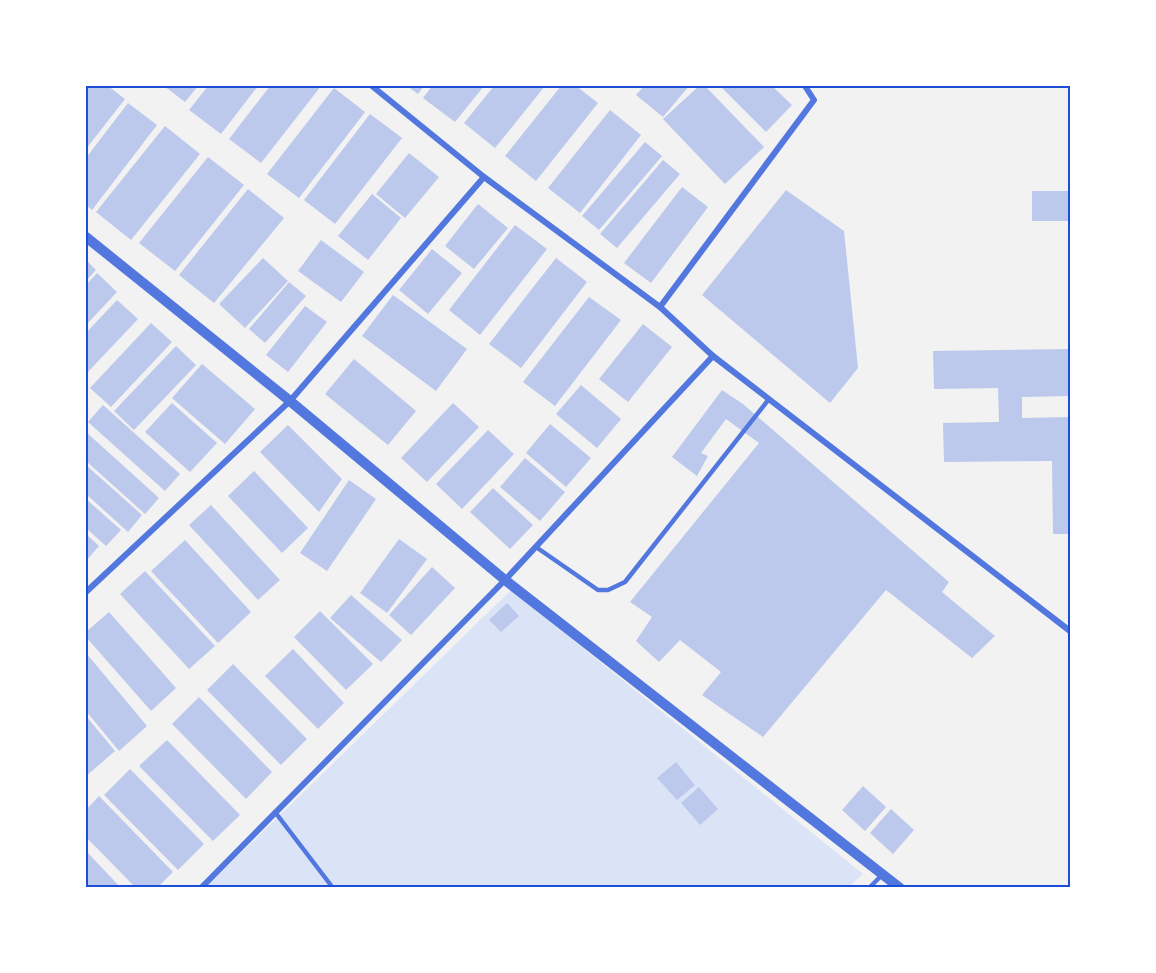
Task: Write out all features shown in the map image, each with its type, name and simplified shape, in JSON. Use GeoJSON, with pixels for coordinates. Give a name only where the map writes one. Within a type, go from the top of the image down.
{"type":"FeatureCollection","features":[{"type":"Feature","properties":{"kind":"street"},"geometry":{"type":"LineString","coordinates":[[372,86],[484,177],[660,307],[713,356],[1071,631]]}},
{"type":"Feature","properties":{"kind":"street"},"geometry":{"type":"LineString","coordinates":[[660,307],[814,100],[805,86]]}},
{"type":"Feature","properties":{"kind":"street"},"geometry":{"type":"LineString","coordinates":[[86,592],[290,401],[484,177]]}},
{"type":"Feature","properties":{"kind":"street"},"geometry":{"type":"LineString","coordinates":[[86,237],[290,401],[505,580],[899,887]]}},
{"type":"Feature","properties":{"kind":"street"},"geometry":{"type":"LineString","coordinates":[[201,888],[505,580],[713,356]]}},
{"type":"Feature","properties":{"kind":"lane"},"geometry":{"type":"LineString","coordinates":[[536,547],[598,590],[608,590],[625,582],[769,399]]}},
{"type":"Feature","properties":{"kind":"lane"},"geometry":{"type":"LineString","coordinates":[[275,812],[333,888]]}},
{"type":"Feature","properties":{"kind":"lane"},"geometry":{"type":"LineString","coordinates":[[869,888],[882,874]]}},
{"type":"Feature","properties":{"kind":"shaded area"},"geometry":{"type":"Polygon","coordinates":[[[511,590],[863,874],[848,888],[205,888],[511,590]]]}},
{"type":"Feature","properties":{"kind":"building"},"geometry":{"type":"Polygon","coordinates":[[[88,86],[108,86],[125,99],[86,149],[86,89],[88,86]]]}},
{"type":"Feature","properties":{"kind":"building"},"geometry":{"type":"Polygon","coordinates":[[[164,86],[198,86],[185,102],[164,86]]]}},
{"type":"Feature","properties":{"kind":"building"},"geometry":{"type":"Polygon","coordinates":[[[208,86],[258,86],[221,134],[189,110],[208,86]]]}},
{"type":"Feature","properties":{"kind":"building"},"geometry":{"type":"Polygon","coordinates":[[[270,86],[321,86],[261,163],[229,139],[270,86]]]}},
{"type":"Feature","properties":{"kind":"building"},"geometry":{"type":"Polygon","coordinates":[[[407,86],[424,86],[418,94],[407,86]]]}},
{"type":"Feature","properties":{"kind":"building"},"geometry":{"type":"Polygon","coordinates":[[[432,86],[484,86],[455,122],[423,98],[432,86]]]}},
{"type":"Feature","properties":{"kind":"building"},"geometry":{"type":"Polygon","coordinates":[[[494,86],[545,86],[495,148],[464,123],[494,86]]]}},
{"type":"Feature","properties":{"kind":"building"},"geometry":{"type":"Polygon","coordinates":[[[561,86],[576,86],[598,103],[536,181],[505,156],[561,86]]]}},
{"type":"Feature","properties":{"kind":"building"},"geometry":{"type":"Polygon","coordinates":[[[644,86],[689,86],[663,117],[636,95],[644,86]]]}},
{"type":"Feature","properties":{"kind":"building"},"geometry":{"type":"Polygon","coordinates":[[[699,86],[705,86],[764,147],[725,184],[663,119],[699,86]]]}},
{"type":"Feature","properties":{"kind":"building"},"geometry":{"type":"Polygon","coordinates":[[[720,86],[772,86],[792,105],[766,132],[720,86]]]}},
{"type":"Feature","properties":{"kind":"building"},"geometry":{"type":"Polygon","coordinates":[[[334,88],[365,112],[299,198],[267,174],[334,88]]]}},
{"type":"Feature","properties":{"kind":"building"},"geometry":{"type":"Polygon","coordinates":[[[128,103],[157,125],[92,210],[86,205],[86,158],[128,103]]]}},
{"type":"Feature","properties":{"kind":"building"},"geometry":{"type":"Polygon","coordinates":[[[610,110],[641,135],[580,213],[548,188],[610,110]]]}},
{"type":"Feature","properties":{"kind":"building"},"geometry":{"type":"Polygon","coordinates":[[[370,114],[402,138],[335,224],[304,200],[370,114]]]}},
{"type":"Feature","properties":{"kind":"building"},"geometry":{"type":"Polygon","coordinates":[[[165,126],[200,154],[131,240],[96,212],[165,126]]]}},
{"type":"Feature","properties":{"kind":"building"},"geometry":{"type":"Polygon","coordinates":[[[645,142],[662,156],[599,230],[582,216],[645,142]]]}},
{"type":"Feature","properties":{"kind":"building"},"geometry":{"type":"Polygon","coordinates":[[[409,153],[439,177],[405,218],[376,194],[409,153]]]}},
{"type":"Feature","properties":{"kind":"building"},"geometry":{"type":"Polygon","coordinates":[[[208,157],[244,185],[175,271],[139,243],[208,157]]]}},
{"type":"Feature","properties":{"kind":"building"},"geometry":{"type":"Polygon","coordinates":[[[663,160],[680,174],[617,248],[600,234],[663,160]]]}},
{"type":"Feature","properties":{"kind":"building"},"geometry":{"type":"Polygon","coordinates":[[[682,187],[708,207],[651,283],[624,263],[682,187]]]}},
{"type":"Feature","properties":{"kind":"building"},"geometry":{"type":"Polygon","coordinates":[[[248,189],[284,218],[214,303],[179,275],[248,189]]]}},
{"type":"Feature","properties":{"kind":"building"},"geometry":{"type":"Polygon","coordinates":[[[786,190],[844,231],[858,368],[830,403],[702,295],[786,190]]]}},
{"type":"Feature","properties":{"kind":"building"},"geometry":{"type":"Polygon","coordinates":[[[1032,191],[1070,191],[1070,221],[1032,221],[1032,191]]]}},
{"type":"Feature","properties":{"kind":"building"},"geometry":{"type":"Polygon","coordinates":[[[372,194],[401,218],[368,260],[338,236],[372,194]]]}},
{"type":"Feature","properties":{"kind":"building"},"geometry":{"type":"Polygon","coordinates":[[[478,204],[508,228],[474,269],[445,246],[478,204]]]}},
{"type":"Feature","properties":{"kind":"building"},"geometry":{"type":"Polygon","coordinates":[[[515,225],[547,249],[480,335],[449,310],[515,225]]]}},
{"type":"Feature","properties":{"kind":"building"},"geometry":{"type":"Polygon","coordinates":[[[321,240],[364,272],[341,302],[298,271],[321,240]]]}},
{"type":"Feature","properties":{"kind":"building"},"geometry":{"type":"Polygon","coordinates":[[[432,249],[462,273],[428,314],[399,290],[432,249]]]}},
{"type":"Feature","properties":{"kind":"building"},"geometry":{"type":"Polygon","coordinates":[[[263,258],[288,281],[245,328],[219,304],[263,258]]]}},
{"type":"Feature","properties":{"kind":"building"},"geometry":{"type":"Polygon","coordinates":[[[556,258],[587,282],[521,368],[489,344],[556,258]]]}},
{"type":"Feature","properties":{"kind":"building"},"geometry":{"type":"Polygon","coordinates":[[[86,260],[96,270],[86,281],[86,260]]]}},
{"type":"Feature","properties":{"kind":"building"},"geometry":{"type":"Polygon","coordinates":[[[97,273],[117,292],[86,325],[86,285],[97,273]]]}},
{"type":"Feature","properties":{"kind":"building"},"geometry":{"type":"Polygon","coordinates":[[[289,282],[306,296],[265,343],[249,329],[289,282]]]}},
{"type":"Feature","properties":{"kind":"building"},"geometry":{"type":"Polygon","coordinates":[[[393,295],[467,349],[436,391],[362,336],[393,295]]]}},
{"type":"Feature","properties":{"kind":"building"},"geometry":{"type":"Polygon","coordinates":[[[589,297],[621,320],[555,406],[523,382],[589,297]]]}},
{"type":"Feature","properties":{"kind":"building"},"geometry":{"type":"Polygon","coordinates":[[[117,300],[138,319],[86,374],[86,333],[117,300]]]}},
{"type":"Feature","properties":{"kind":"building"},"geometry":{"type":"Polygon","coordinates":[[[305,306],[327,322],[288,372],[266,355],[305,306]]]}},
{"type":"Feature","properties":{"kind":"building"},"geometry":{"type":"Polygon","coordinates":[[[151,323],[172,342],[111,407],[90,388],[151,323]]]}},
{"type":"Feature","properties":{"kind":"building"},"geometry":{"type":"Polygon","coordinates":[[[643,324],[672,347],[628,402],[599,379],[643,324]]]}},
{"type":"Feature","properties":{"kind":"building"},"geometry":{"type":"Polygon","coordinates":[[[176,346],[196,365],[134,430],[114,411],[176,346]]]}},
{"type":"Feature","properties":{"kind":"building"},"geometry":{"type":"Polygon","coordinates":[[[1070,349],[1070,396],[1022,397],[1022,418],[1070,417],[1070,463],[1068,463],[1070,534],[1053,534],[1052,461],[944,462],[943,423],[999,422],[998,388],[934,389],[933,351],[1070,349]]]}},
{"type":"Feature","properties":{"kind":"building"},"geometry":{"type":"Polygon","coordinates":[[[354,359],[416,411],[388,445],[325,394],[354,359]]]}},
{"type":"Feature","properties":{"kind":"building"},"geometry":{"type":"Polygon","coordinates":[[[202,364],[255,409],[225,444],[172,398],[202,364]]]}},
{"type":"Feature","properties":{"kind":"building"},"geometry":{"type":"Polygon","coordinates":[[[581,385],[621,419],[597,448],[556,414],[581,385]]]}},
{"type":"Feature","properties":{"kind":"building"},"geometry":{"type":"Polygon","coordinates":[[[722,390],[743,404],[949,582],[942,592],[995,636],[972,658],[886,590],[763,737],[702,695],[721,672],[680,640],[659,662],[636,641],[652,617],[630,602],[759,443],[726,419],[701,453],[708,456],[697,476],[672,457],[722,390]]]}},
{"type":"Feature","properties":{"kind":"building"},"geometry":{"type":"Polygon","coordinates":[[[172,403],[217,443],[190,472],[145,432],[172,403]]]}},
{"type":"Feature","properties":{"kind":"building"},"geometry":{"type":"Polygon","coordinates":[[[453,403],[479,427],[427,482],[401,458],[453,403]]]}},
{"type":"Feature","properties":{"kind":"building"},"geometry":{"type":"Polygon","coordinates":[[[103,405],[180,474],[165,491],[88,422],[103,405]]]}},
{"type":"Feature","properties":{"kind":"building"},"geometry":{"type":"Polygon","coordinates":[[[550,424],[591,458],[566,487],[526,453],[550,424]]]}},
{"type":"Feature","properties":{"kind":"building"},"geometry":{"type":"Polygon","coordinates":[[[288,425],[342,479],[319,512],[260,452],[288,425]]]}},
{"type":"Feature","properties":{"kind":"building"},"geometry":{"type":"Polygon","coordinates":[[[488,430],[514,454],[462,509],[436,484],[488,430]]]}},
{"type":"Feature","properties":{"kind":"building"},"geometry":{"type":"Polygon","coordinates":[[[86,432],[159,498],[145,514],[86,461],[86,432]]]}},
{"type":"Feature","properties":{"kind":"building"},"geometry":{"type":"Polygon","coordinates":[[[525,458],[565,492],[540,521],[500,487],[525,458]]]}},
{"type":"Feature","properties":{"kind":"building"},"geometry":{"type":"Polygon","coordinates":[[[86,465],[142,515],[128,532],[86,494],[86,465]]]}},
{"type":"Feature","properties":{"kind":"building"},"geometry":{"type":"Polygon","coordinates":[[[254,471],[308,528],[282,553],[228,496],[254,471]]]}},
{"type":"Feature","properties":{"kind":"building"},"geometry":{"type":"Polygon","coordinates":[[[349,480],[376,499],[327,571],[300,553],[349,480]]]}},
{"type":"Feature","properties":{"kind":"building"},"geometry":{"type":"Polygon","coordinates":[[[493,488],[533,525],[510,549],[470,512],[493,488]]]}},
{"type":"Feature","properties":{"kind":"building"},"geometry":{"type":"Polygon","coordinates":[[[86,499],[121,530],[106,546],[86,528],[86,499]]]}},
{"type":"Feature","properties":{"kind":"building"},"geometry":{"type":"Polygon","coordinates":[[[211,505],[280,580],[258,600],[189,525],[211,505]]]}},
{"type":"Feature","properties":{"kind":"building"},"geometry":{"type":"Polygon","coordinates":[[[86,534],[99,546],[86,561],[86,534]]]}},
{"type":"Feature","properties":{"kind":"building"},"geometry":{"type":"Polygon","coordinates":[[[399,539],[427,559],[387,613],[360,593],[399,539]]]}},
{"type":"Feature","properties":{"kind":"building"},"geometry":{"type":"Polygon","coordinates":[[[185,540],[251,612],[218,643],[151,571],[185,540]]]}},
{"type":"Feature","properties":{"kind":"building"},"geometry":{"type":"Polygon","coordinates":[[[432,567],[455,588],[411,635],[389,615],[432,567]]]}},
{"type":"Feature","properties":{"kind":"building"},"geometry":{"type":"Polygon","coordinates":[[[145,571],[215,646],[189,669],[120,594],[145,571]]]}},
{"type":"Feature","properties":{"kind":"building"},"geometry":{"type":"Polygon","coordinates":[[[351,595],[402,640],[381,662],[330,618],[351,595]]]}},
{"type":"Feature","properties":{"kind":"building"},"geometry":{"type":"Polygon","coordinates":[[[507,603],[519,616],[501,632],[489,620],[507,603]]]}},
{"type":"Feature","properties":{"kind":"building"},"geometry":{"type":"Polygon","coordinates":[[[320,611],[373,664],[346,690],[294,637],[320,611]]]}},
{"type":"Feature","properties":{"kind":"building"},"geometry":{"type":"Polygon","coordinates":[[[109,612],[176,688],[151,711],[86,637],[86,632],[109,612]]]}},
{"type":"Feature","properties":{"kind":"building"},"geometry":{"type":"Polygon","coordinates":[[[293,649],[344,703],[318,729],[265,676],[293,649]]]}},
{"type":"Feature","properties":{"kind":"building"},"geometry":{"type":"Polygon","coordinates":[[[86,653],[147,726],[119,751],[86,711],[86,653]]]}},
{"type":"Feature","properties":{"kind":"building"},"geometry":{"type":"Polygon","coordinates":[[[233,664],[307,739],[281,765],[207,690],[233,664]]]}},
{"type":"Feature","properties":{"kind":"building"},"geometry":{"type":"Polygon","coordinates":[[[199,697],[272,772],[246,799],[172,724],[199,697]]]}},
{"type":"Feature","properties":{"kind":"building"},"geometry":{"type":"Polygon","coordinates":[[[86,716],[115,751],[86,776],[86,716]]]}},
{"type":"Feature","properties":{"kind":"building"},"geometry":{"type":"Polygon","coordinates":[[[167,740],[240,815],[213,841],[139,766],[167,740]]]}},
{"type":"Feature","properties":{"kind":"building"},"geometry":{"type":"Polygon","coordinates":[[[676,762],[695,785],[677,800],[657,778],[676,762]]]}},
{"type":"Feature","properties":{"kind":"building"},"geometry":{"type":"Polygon","coordinates":[[[130,769],[204,844],[178,870],[104,795],[130,769]]]}},
{"type":"Feature","properties":{"kind":"building"},"geometry":{"type":"Polygon","coordinates":[[[863,786],[886,807],[865,831],[842,810],[863,786]]]}},
{"type":"Feature","properties":{"kind":"building"},"geometry":{"type":"Polygon","coordinates":[[[699,787],[718,809],[700,825],[681,803],[699,787]]]}},
{"type":"Feature","properties":{"kind":"building"},"geometry":{"type":"Polygon","coordinates":[[[99,796],[173,872],[157,888],[136,888],[86,837],[86,810],[99,796]]]}},
{"type":"Feature","properties":{"kind":"building"},"geometry":{"type":"Polygon","coordinates":[[[891,809],[914,830],[893,854],[870,833],[891,809]]]}},
{"type":"Feature","properties":{"kind":"building"},"geometry":{"type":"Polygon","coordinates":[[[86,851],[121,888],[86,888],[86,851]]]}}]}
